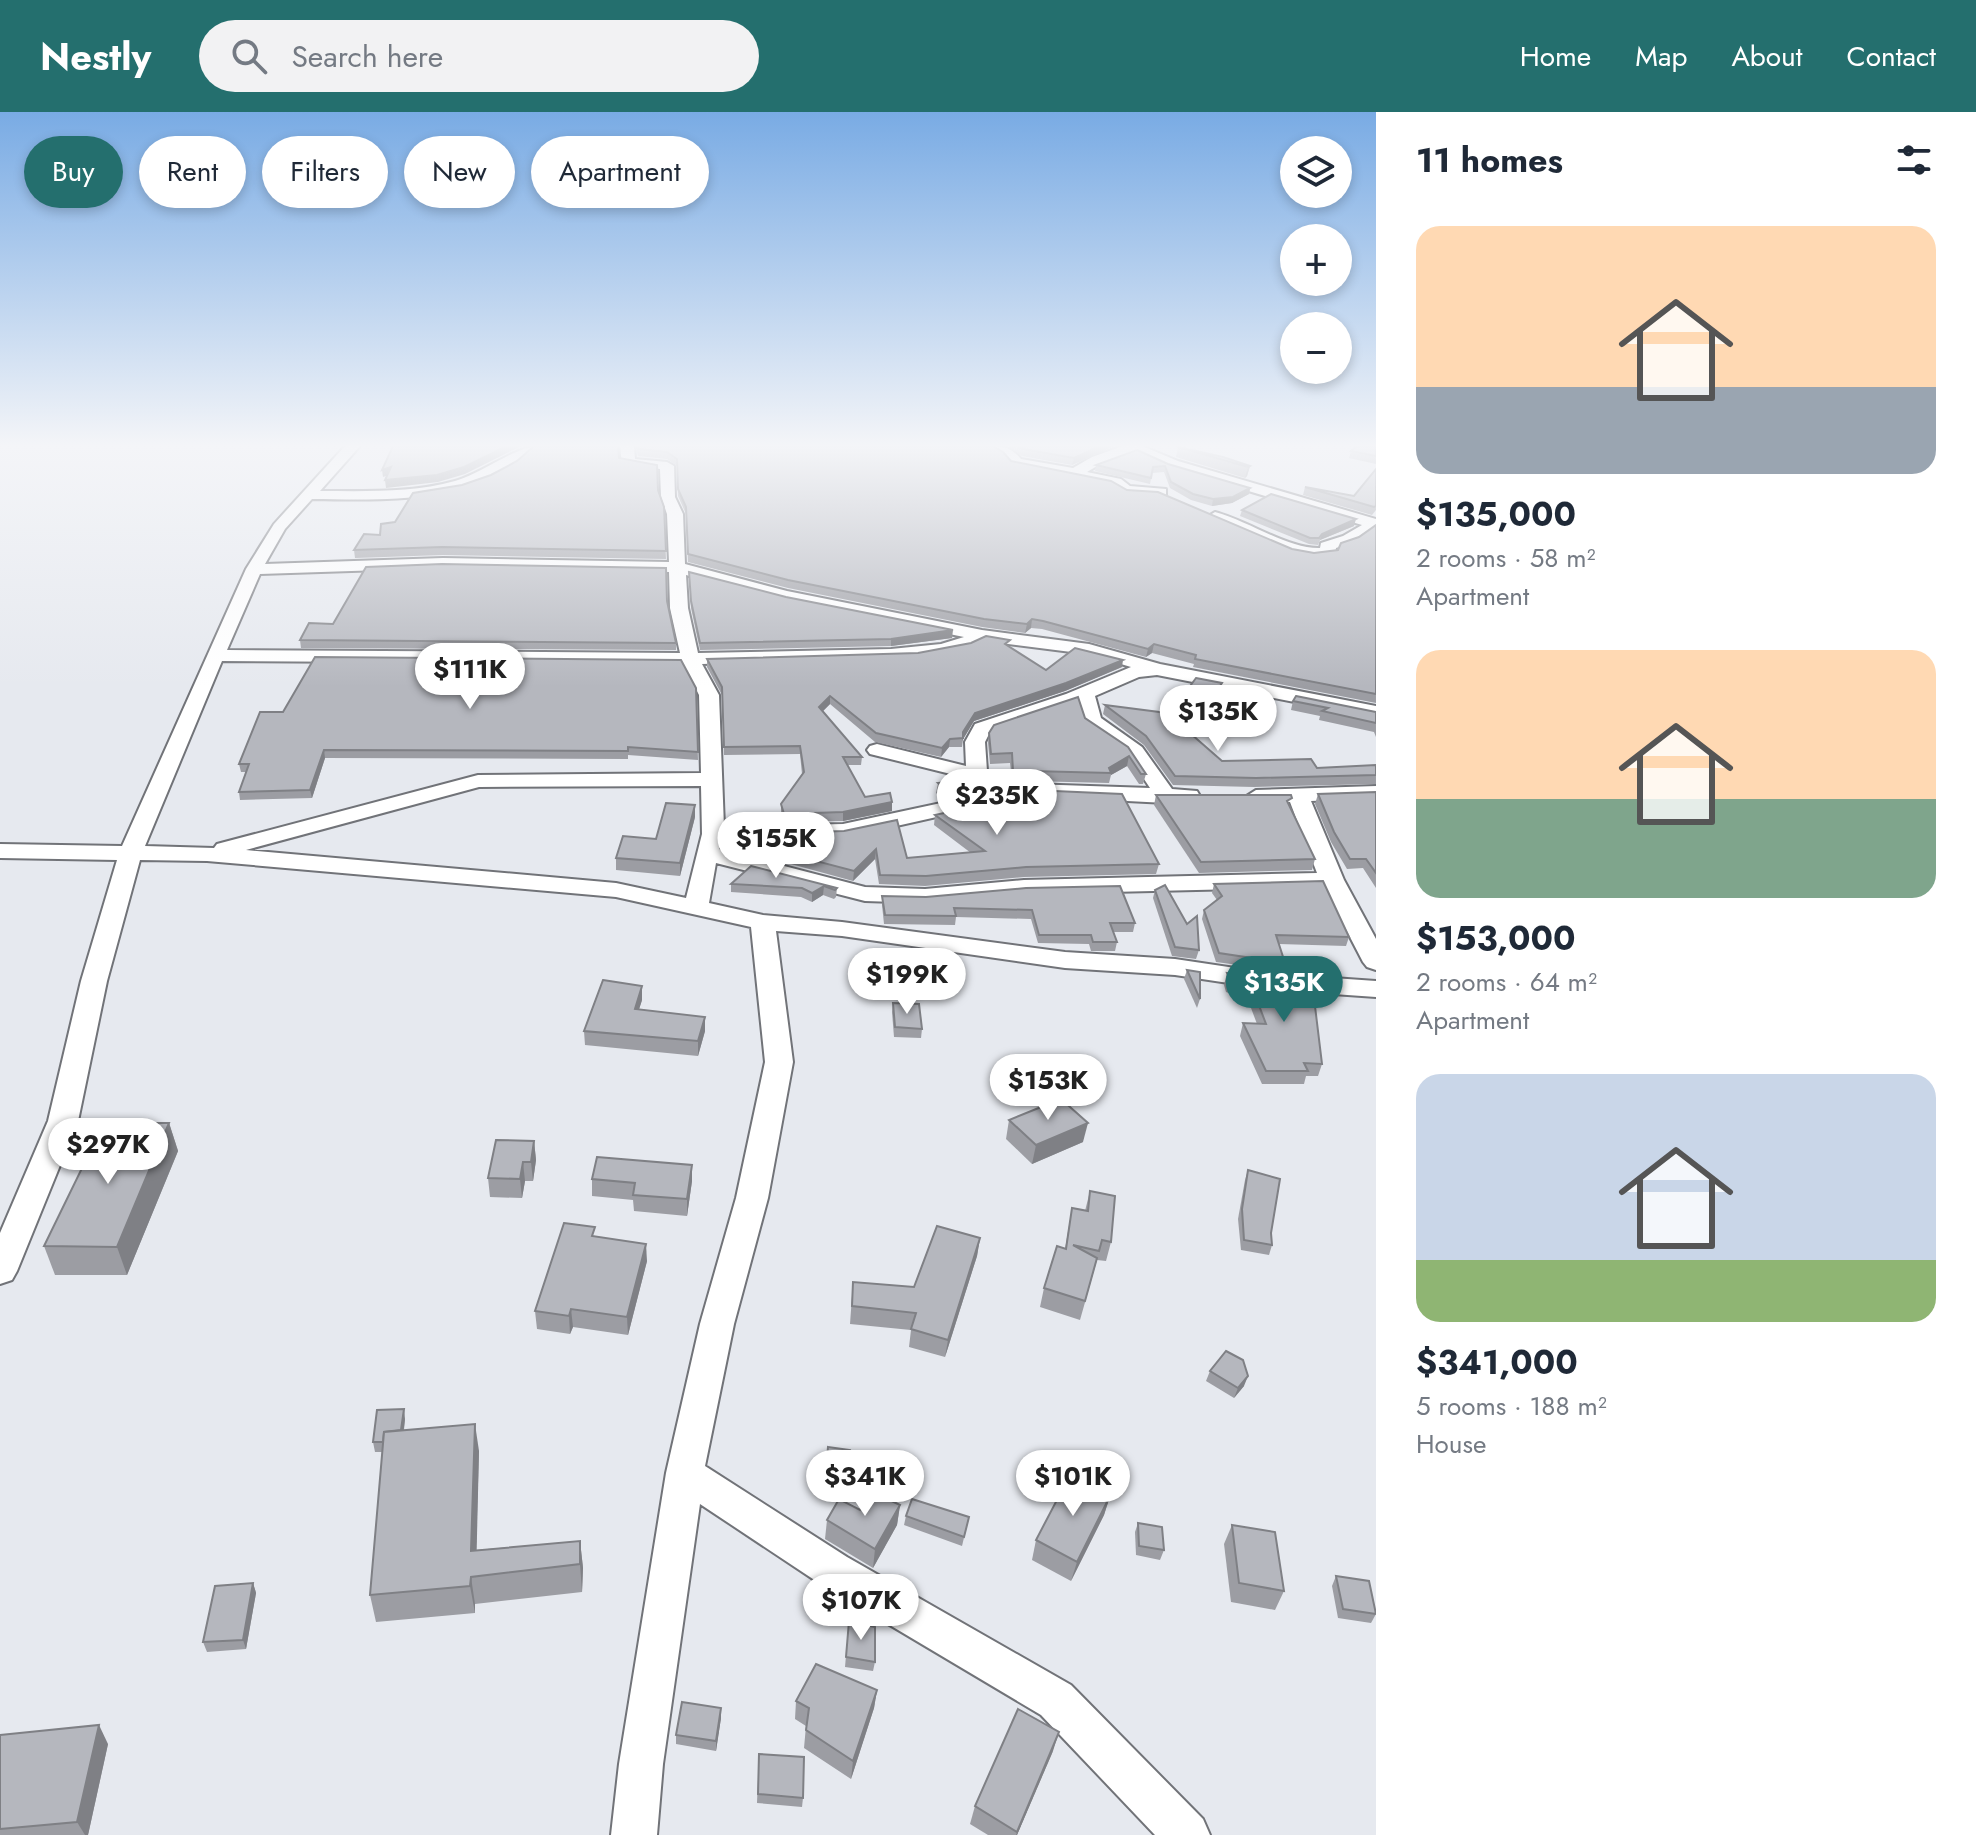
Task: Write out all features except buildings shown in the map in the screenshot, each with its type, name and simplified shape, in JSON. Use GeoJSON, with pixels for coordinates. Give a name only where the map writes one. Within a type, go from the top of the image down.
{"type":"FeatureCollection","features":[{"type":"Feature","properties":{"kind":"street"},"geometry":{"type":"LineString","coordinates":[[0,1271],[63,1121],[94,981],[131,852],[214,655],[254,569],[280,526]]}},
{"type":"Feature","properties":{"kind":"street"},"geometry":{"type":"LineString","coordinates":[[675,526],[679,608],[690,659],[709,695],[712,779],[710,843],[696,907]]}},
{"type":"Feature","properties":{"kind":"street"},"geometry":{"type":"LineString","coordinates":[[1249,526],[1285,548],[1306,556],[1329,552],[1327,546],[1349,539],[1371,526]]}},
{"type":"Feature","properties":{"kind":"street"},"geometry":{"type":"LineString","coordinates":[[254,569],[443,563],[676,567],[786,596],[982,635],[1089,649],[1157,669],[1376,712]]}},
{"type":"Feature","properties":{"kind":"street"},"geometry":{"type":"LineString","coordinates":[[214,655],[690,659],[909,653],[967,645],[982,635]]}},
{"type":"Feature","properties":{"kind":"street"},"geometry":{"type":"LineString","coordinates":[[977,773],[975,742],[982,728],[1085,693],[1135,672],[1157,669]]}},
{"type":"Feature","properties":{"kind":"street"},"geometry":{"type":"LineString","coordinates":[[1085,693],[1092,721],[1135,751],[1166,796]]}},
{"type":"Feature","properties":{"kind":"street"},"geometry":{"type":"LineString","coordinates":[[877,750],[977,773],[1030,790]]}},
{"type":"Feature","properties":{"kind":"street"},"geometry":{"type":"LineString","coordinates":[[207,854],[478,781],[712,779]]}},
{"type":"Feature","properties":{"kind":"street"},"geometry":{"type":"LineString","coordinates":[[710,843],[843,831],[1030,790],[1210,797]]}},
{"type":"Feature","properties":{"kind":"street"},"geometry":{"type":"LineString","coordinates":[[1240,797],[1376,792]]}},
{"type":"Feature","properties":{"kind":"street"},"geometry":{"type":"LineString","coordinates":[[1298,796],[1332,880],[1376,962]]}},
{"type":"Feature","properties":{"kind":"street"},"geometry":{"type":"LineString","coordinates":[[710,843],[865,894],[925,896],[1024,887],[1332,880]]}},
{"type":"Feature","properties":{"kind":"street"},"geometry":{"type":"LineString","coordinates":[[0,851],[207,854],[616,890],[763,922],[842,929],[1065,960],[1175,967],[1276,982],[1376,989]]}},
{"type":"Feature","properties":{"kind":"street"},"geometry":{"type":"LineString","coordinates":[[634,1835],[641,1764],[685,1473],[717,1324],[754,1191],[779,1062],[763,922]]}},
{"type":"Feature","properties":{"kind":"street"},"geometry":{"type":"LineString","coordinates":[[685,1473],[833,1570],[1056,1700],[1187,1835]]}}]}
